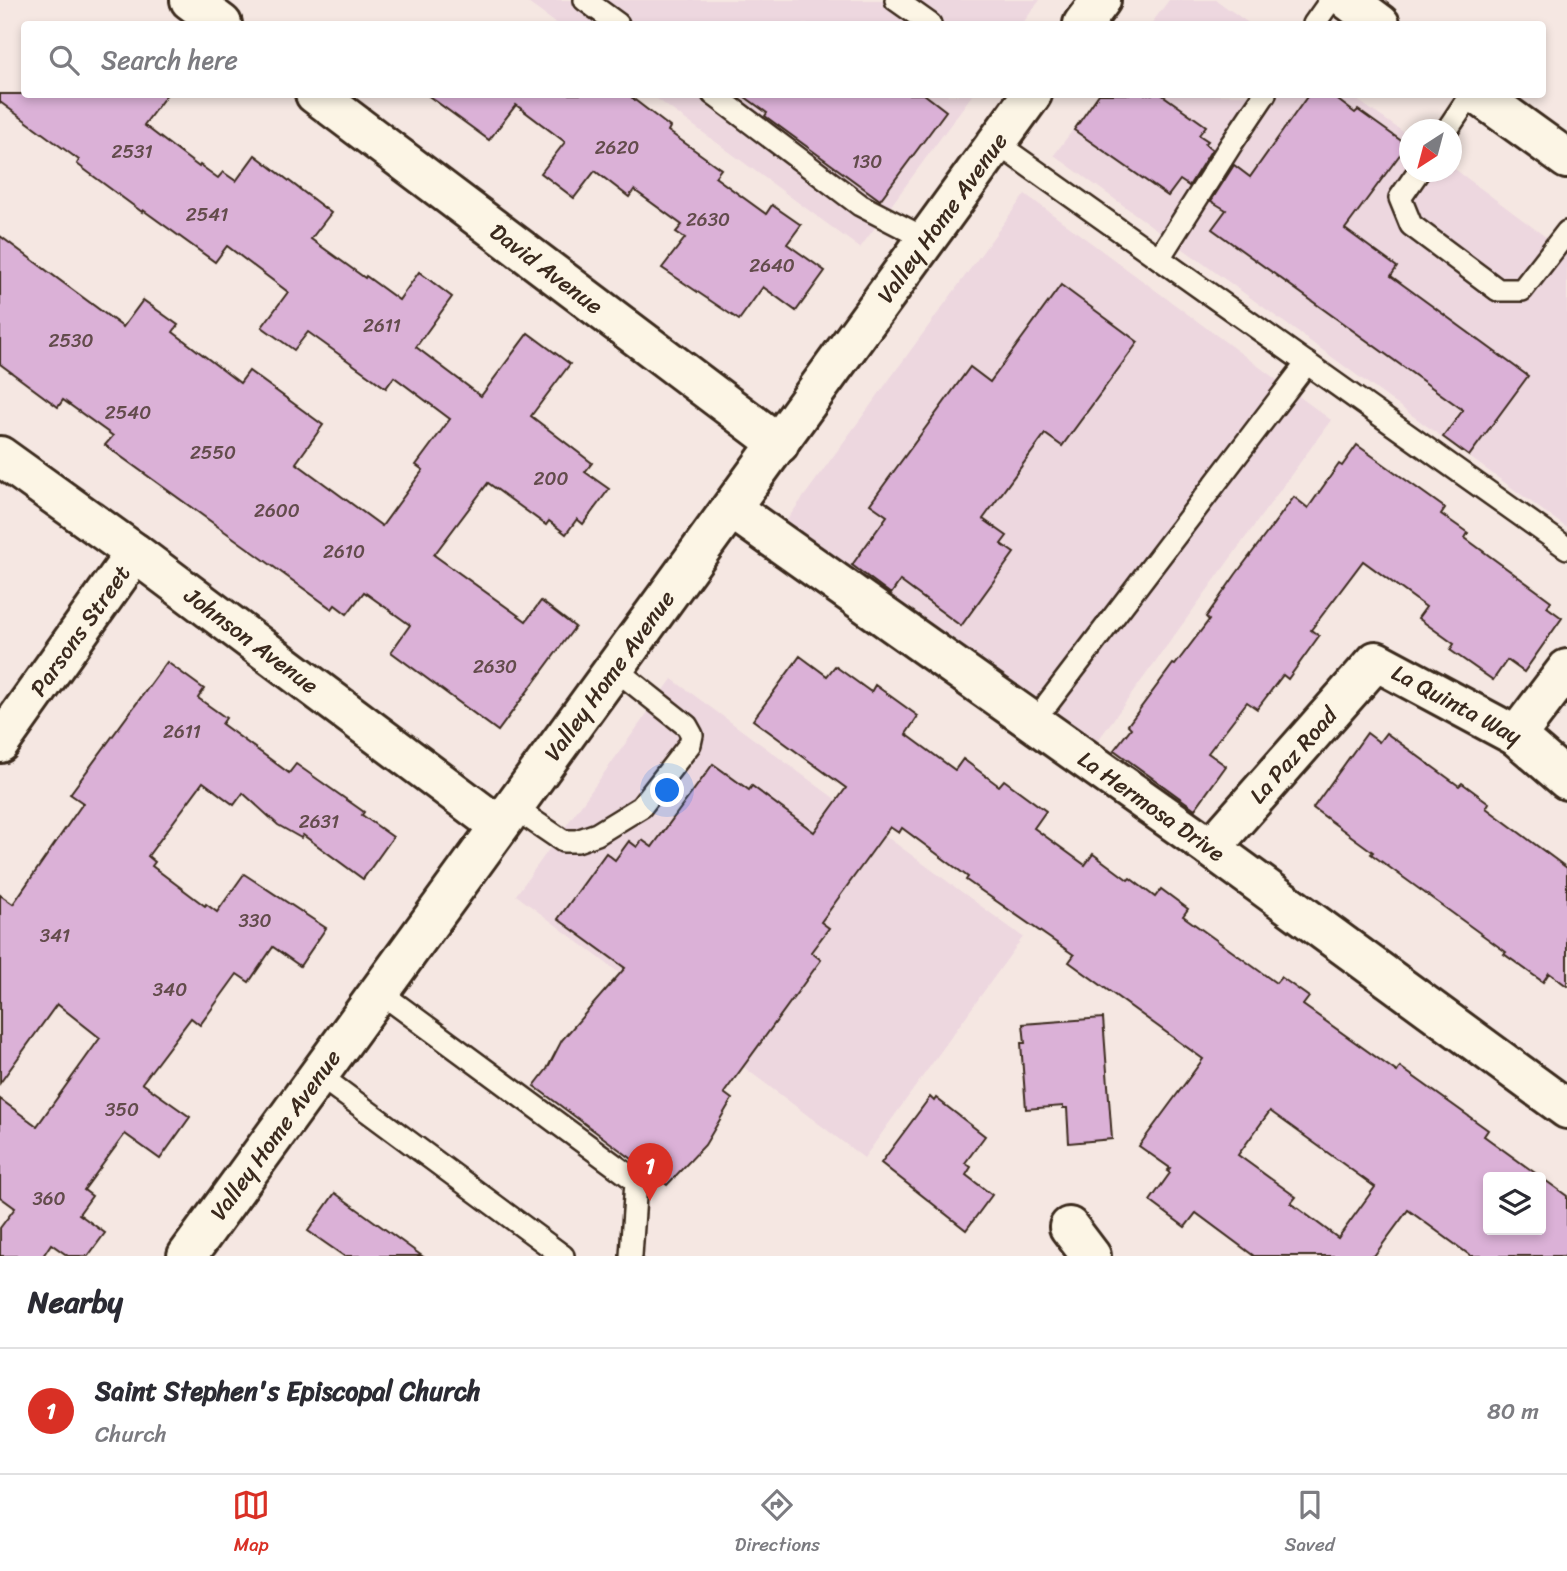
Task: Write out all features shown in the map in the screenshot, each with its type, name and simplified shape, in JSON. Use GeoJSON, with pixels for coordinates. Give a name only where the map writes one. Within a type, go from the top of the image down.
{"type":"FeatureCollection","features":[{"type":"Feature","properties":{"kind":"street"},"geometry":{"type":"LineString","coordinates":[[190,0],[218,21]]}},
{"type":"Feature","properties":{"kind":"street"},"geometry":{"type":"LineString","coordinates":[[1085,21],[1101,0]]}},
{"type":"Feature","properties":{"kind":"street"},"geometry":{"type":"LineString","coordinates":[[1348,0],[1376,21]]}},
{"type":"Feature","properties":{"kind":"street","name":"David Avenue"},"geometry":{"type":"LineString","coordinates":[[320,98],[779,444]]}},
{"type":"Feature","properties":{"kind":"street","name":"Valley Home Avenue"},"geometry":{"type":"LineString","coordinates":[[187,1256],[926,239],[998,144],[1028,98]]}},
{"type":"Feature","properties":{"kind":"street"},"geometry":{"type":"LineString","coordinates":[[1483,98],[1567,159]]}},
{"type":"Feature","properties":{"kind":"street","name":"Johnson Avenue"},"geometry":{"type":"LineString","coordinates":[[0,456],[506,817]]}},
{"type":"Feature","properties":{"kind":"street","name":"La Hermosa Drive"},"geometry":{"type":"LineString","coordinates":[[732,509],[1211,848],[1566,1110]]}},
{"type":"Feature","properties":{"kind":"street","name":"Parsons Street"},"geometry":{"type":"LineString","coordinates":[[0,743],[135,553]]}},
{"type":"Feature","properties":{"kind":"street","name":"La Paz Road"},"geometry":{"type":"LineString","coordinates":[[1211,848],[1376,661]]}},
{"type":"Feature","properties":{"kind":"street","name":"La Quinta Way"},"geometry":{"type":"LineString","coordinates":[[1376,661],[1516,736],[1567,779]]}},
{"type":"Feature","properties":{"kind":"street"},"geometry":{"type":"LineString","coordinates":[[1516,736],[1567,669]]}},
{"type":"Feature","properties":{"kind":"lane"},"geometry":{"type":"LineString","coordinates":[[585,0],[614,21]]}},
{"type":"Feature","properties":{"kind":"lane"},"geometry":{"type":"LineString","coordinates":[[896,0],[926,21]]}},
{"type":"Feature","properties":{"kind":"lane"},"geometry":{"type":"LineString","coordinates":[[1316,21],[1331,0]]}},
{"type":"Feature","properties":{"kind":"lane"},"geometry":{"type":"LineString","coordinates":[[718,98],[860,205],[926,239]]}},
{"type":"Feature","properties":{"kind":"lane"},"geometry":{"type":"LineString","coordinates":[[1159,258],[1262,98]]}},
{"type":"Feature","properties":{"kind":"lane"},"geometry":{"type":"LineString","coordinates":[[1454,119],[1468,98]]}},
{"type":"Feature","properties":{"kind":"lane"},"geometry":{"type":"LineString","coordinates":[[998,144],[1567,548]]}},
{"type":"Feature","properties":{"kind":"lane"},"geometry":{"type":"LineString","coordinates":[[1411,182],[1400,198],[1411,225],[1498,290],[1522,290],[1567,232]]}},
{"type":"Feature","properties":{"kind":"lane"},"geometry":{"type":"LineString","coordinates":[[1048,703],[1307,363]]}},
{"type":"Feature","properties":{"kind":"lane"},"geometry":{"type":"LineString","coordinates":[[506,817],[563,841],[577,841],[597,834],[641,807],[690,744],[692,735],[687,726],[614,668]]}},
{"type":"Feature","properties":{"kind":"lane"},"geometry":{"type":"LineString","coordinates":[[380,993],[636,1181],[631,1256]]}},
{"type":"Feature","properties":{"kind":"lane"},"geometry":{"type":"LineString","coordinates":[[320,1076],[563,1256]]}},
{"type":"Feature","properties":{"kind":"shaded area"},"geometry":{"type":"Polygon","coordinates":[[[524,0],[1040,0],[1024,21],[553,21],[524,0]]]}},
{"type":"Feature","properties":{"kind":"shaded area"},"geometry":{"type":"Polygon","coordinates":[[[1169,0],[1216,0],[1246,21],[1153,21],[1169,0]]]}},
{"type":"Feature","properties":{"kind":"shaded area"},"geometry":{"type":"Polygon","coordinates":[[[656,98],[970,98],[860,248],[656,98]]]}},
{"type":"Feature","properties":{"kind":"shaded area"},"geometry":{"type":"Polygon","coordinates":[[[1097,98],[1354,98],[1399,129],[1399,182],[1462,182],[1462,174],[1567,253],[1567,528],[1054,155],[1097,98]]]}},
{"type":"Feature","properties":{"kind":"shaded area"},"geometry":{"type":"Polygon","coordinates":[[[1025,194],[1331,420],[1091,750],[783,525],[1025,194]]]}},
{"type":"Feature","properties":{"kind":"shaded area"},"geometry":{"type":"Polygon","coordinates":[[[672,679],[1023,937],[864,1158],[516,895],[672,679]]]}},
{"type":"Feature","properties":{"kind":"building"},"geometry":{"type":"Polygon","coordinates":[[[0,94],[21,94],[21,98],[164,98],[144,125],[199,167],[200,165],[218,178],[223,172],[236,181],[255,155],[331,213],[311,239],[365,278],[366,276],[399,300],[419,272],[452,297],[416,347],[481,396],[528,333],[570,364],[531,416],[592,463],[585,472],[609,489],[583,524],[577,519],[566,534],[549,521],[546,525],[488,483],[434,555],[526,621],[541,601],[575,627],[498,731],[391,652],[410,625],[364,592],[347,614],[335,605],[332,609],[105,445],[113,436],[63,400],[58,407],[0,364],[0,236],[123,327],[143,300],[178,325],[173,332],[240,383],[249,371],[323,425],[296,463],[382,526],[423,470],[416,465],[450,419],[394,377],[386,388],[308,332],[294,350],[262,327],[288,292],[227,246],[215,262],[77,164],[79,160],[0,102],[0,94]]]}},
{"type":"Feature","properties":{"kind":"building"},"geometry":{"type":"Polygon","coordinates":[[[431,98],[632,98],[670,127],[668,131],[721,169],[715,177],[766,214],[772,205],[801,225],[787,244],[825,271],[796,311],[763,287],[739,320],[662,268],[685,238],[676,232],[682,225],[634,190],[629,197],[595,171],[574,198],[541,173],[565,142],[516,105],[489,140],[431,98]]]}},
{"type":"Feature","properties":{"kind":"building"},"geometry":{"type":"Polygon","coordinates":[[[746,98],[929,98],[946,111],[880,200],[765,116],[767,113],[746,98]]]}},
{"type":"Feature","properties":{"kind":"building"},"geometry":{"type":"Polygon","coordinates":[[[1096,98],[1167,98],[1206,126],[1199,135],[1208,141],[1205,144],[1212,149],[1189,186],[1180,180],[1168,196],[1074,130],[1096,98]]]}},
{"type":"Feature","properties":{"kind":"building"},"geometry":{"type":"Polygon","coordinates":[[[1306,98],[1335,98],[1355,113],[1358,110],[1399,139],[1399,156],[1345,229],[1397,267],[1391,276],[1528,376],[1469,456],[1443,437],[1463,410],[1212,229],[1226,210],[1211,201],[1234,165],[1250,177],[1306,98]]]}},
{"type":"Feature","properties":{"kind":"building"},"geometry":{"type":"Polygon","coordinates":[[[1061,285],[1138,342],[1062,446],[1045,434],[983,519],[1007,536],[1001,544],[1014,553],[961,626],[900,581],[891,594],[852,565],[887,516],[870,504],[970,367],[990,382],[1061,285]]]}},
{"type":"Feature","properties":{"kind":"building"},"geometry":{"type":"Polygon","coordinates":[[[1357,445],[1445,508],[1441,514],[1468,533],[1465,538],[1551,601],[1547,607],[1562,618],[1524,672],[1507,660],[1493,680],[1450,650],[1454,644],[1418,618],[1426,607],[1363,561],[1311,630],[1319,636],[1288,679],[1283,675],[1257,709],[1247,702],[1208,753],[1226,766],[1195,809],[1114,750],[1131,728],[1128,725],[1209,620],[1206,617],[1294,497],[1308,508],[1339,464],[1342,466],[1357,445]]]}},
{"type":"Feature","properties":{"kind":"building"},"geometry":{"type":"Polygon","coordinates":[[[800,656],[827,676],[835,666],[871,692],[875,685],[918,716],[906,734],[955,770],[963,759],[999,786],[1004,780],[1046,811],[1034,828],[1085,865],[1093,854],[1155,897],[1161,889],[1188,909],[1183,916],[1276,983],[1281,977],[1309,997],[1303,1005],[1397,1072],[1400,1067],[1488,1130],[1484,1136],[1534,1172],[1483,1172],[1483,1235],[1546,1235],[1546,1181],[1567,1196],[1567,1256],[1471,1256],[1408,1210],[1374,1256],[1254,1256],[1196,1213],[1185,1227],[1150,1201],[1170,1173],[1167,1171],[1170,1168],[1139,1146],[1203,1059],[1069,962],[1074,955],[966,880],[968,877],[902,828],[899,833],[890,827],[821,922],[829,928],[811,952],[821,960],[724,1093],[732,1099],[705,1145],[667,1185],[534,1086],[547,1069],[562,1040],[625,968],[558,919],[606,853],[615,860],[629,841],[637,847],[642,840],[652,847],[713,764],[749,790],[752,786],[814,832],[846,788],[753,720],[800,656]],[[1270,1111],[1238,1155],[1296,1197],[1291,1203],[1338,1238],[1375,1187],[1270,1111]]]}},
{"type":"Feature","properties":{"kind":"building"},"geometry":{"type":"Polygon","coordinates":[[[167,662],[204,689],[198,698],[226,718],[222,724],[289,773],[296,764],[364,812],[362,815],[393,837],[363,879],[303,835],[301,838],[278,825],[243,793],[234,805],[203,782],[148,856],[155,862],[152,866],[217,912],[244,874],[326,928],[300,966],[273,947],[249,982],[237,974],[200,1025],[191,1018],[142,1083],[190,1117],[160,1159],[125,1134],[84,1190],[92,1196],[79,1214],[105,1233],[88,1256],[68,1256],[51,1244],[43,1256],[0,1256],[0,1228],[15,1208],[0,1197],[0,1099],[37,1126],[100,1038],[57,1004],[0,1083],[0,895],[13,904],[83,803],[70,794],[167,662]]]}},
{"type":"Feature","properties":{"kind":"building"},"geometry":{"type":"Polygon","coordinates":[[[1367,733],[1379,742],[1386,733],[1459,786],[1462,783],[1489,803],[1486,808],[1567,868],[1567,986],[1549,973],[1543,982],[1313,808],[1367,733]]]}},
{"type":"Feature","properties":{"kind":"building"},"geometry":{"type":"Polygon","coordinates":[[[1103,1018],[1112,1139],[1069,1143],[1067,1108],[1026,1109],[1021,1043],[1025,1043],[1023,1024],[1103,1018]]]}},
{"type":"Feature","properties":{"kind":"building"},"geometry":{"type":"Polygon","coordinates":[[[930,1097],[934,1101],[936,1098],[985,1136],[965,1163],[971,1167],[966,1175],[992,1195],[966,1230],[881,1163],[930,1097]]]}},
{"type":"Feature","properties":{"kind":"building"},"geometry":{"type":"Polygon","coordinates":[[[335,1193],[422,1256],[344,1256],[308,1231],[335,1193]]]}},
{"type":"Feature","properties":{"kind":"place","name":"Saint Stephen's Episcopal Church"},"geometry":{"type":"Point","coordinates":[650,1201]}}]}
